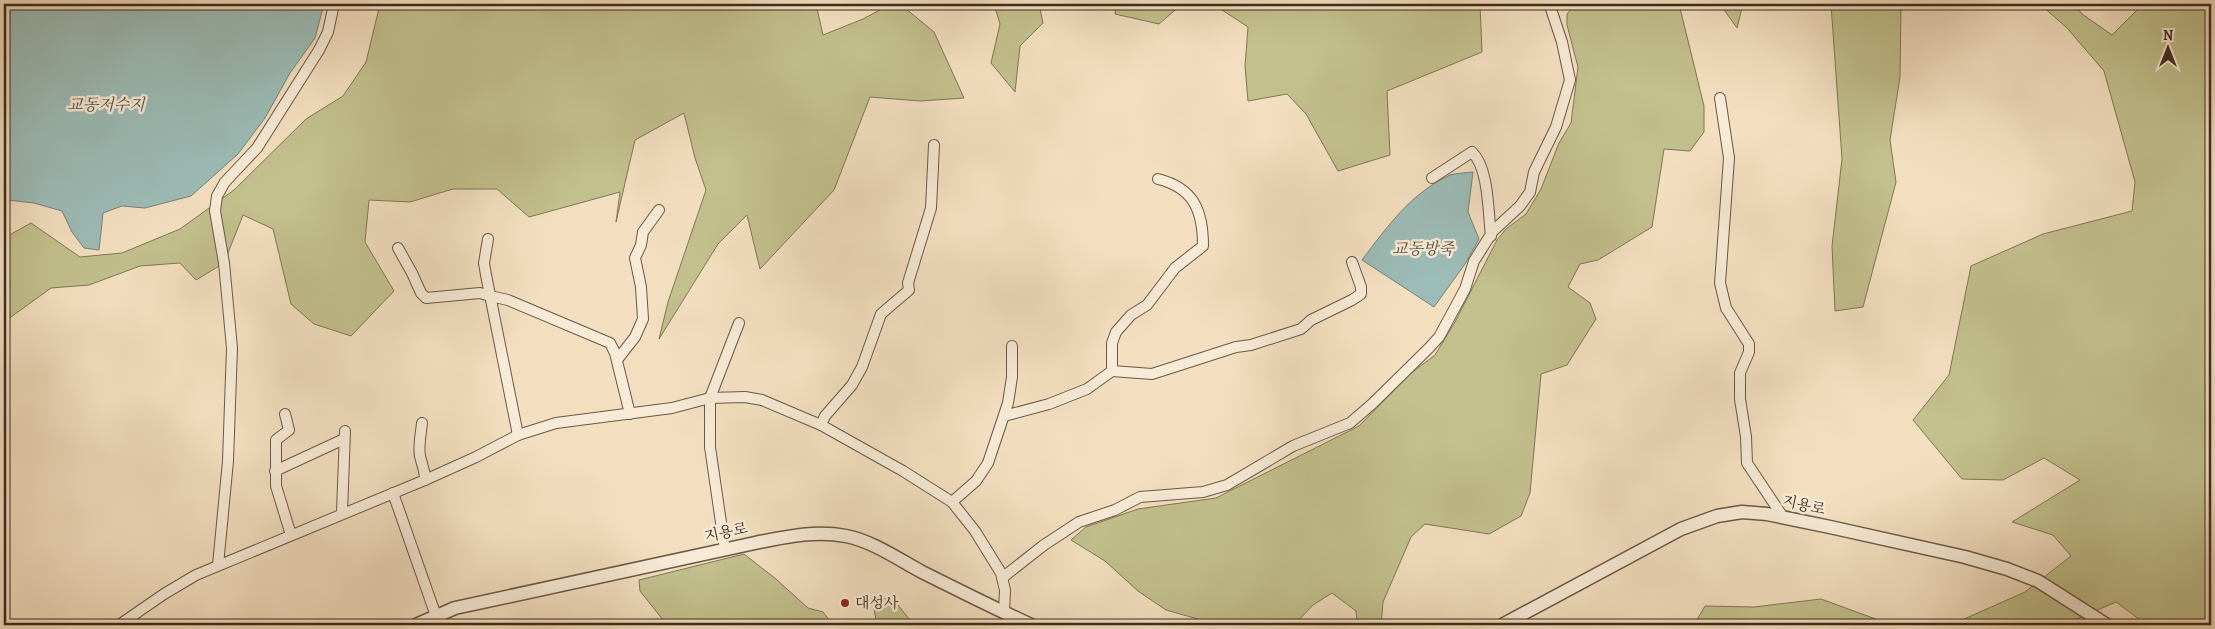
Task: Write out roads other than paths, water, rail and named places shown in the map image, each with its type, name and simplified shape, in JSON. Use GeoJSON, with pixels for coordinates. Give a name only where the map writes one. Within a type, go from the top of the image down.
{"type":"FeatureCollection","features":[{"type":"Feature","properties":{"kind":"street"},"geometry":{"type":"LineString","coordinates":[[218,565],[228,462],[232,348],[224,263],[216,211],[217,196],[230,176],[257,148],[319,50],[328,32],[334,4]]}},
{"type":"Feature","properties":{"kind":"street"},"geometry":{"type":"LineString","coordinates":[[1002,578],[1044,545],[1079,522],[1115,510],[1140,497],[1203,492],[1227,486],[1293,446],[1350,423],[1372,404],[1439,337],[1465,289],[1474,261],[1491,236],[1520,206],[1530,192],[1534,172],[1556,126],[1570,80],[1562,42],[1551,9],[1552,4]]}},
{"type":"Feature","properties":{"kind":"street"},"geometry":{"type":"LineString","coordinates":[[1720,98],[1729,158],[1720,284],[1726,308],[1749,344],[1749,352],[1740,373],[1740,399],[1746,437],[1747,463],[1784,517]]}},
{"type":"Feature","properties":{"kind":"street"},"geometry":{"type":"LineString","coordinates":[[820,425],[825,416],[852,385],[862,368],[881,314],[909,290],[908,283],[932,208],[934,145]]}},
{"type":"Feature","properties":{"kind":"street"},"geometry":{"type":"LineString","coordinates":[[1432,178],[1472,152],[1480,159],[1491,236]]}},
{"type":"Feature","properties":{"kind":"street"},"geometry":{"type":"LineString","coordinates":[[1112,371],[1112,342],[1116,332],[1131,315],[1147,305],[1175,268],[1203,246],[1203,233],[1198,213],[1188,193],[1174,183],[1158,179]]}},
{"type":"Feature","properties":{"kind":"street"},"geometry":{"type":"LineString","coordinates":[[617,360],[635,337],[643,319],[642,287],[635,258],[641,245],[643,232],[659,210]]}},
{"type":"Feature","properties":{"kind":"street"},"geometry":{"type":"LineString","coordinates":[[488,239],[484,263],[518,434]]}},
{"type":"Feature","properties":{"kind":"street"},"geometry":{"type":"LineString","coordinates":[[398,248],[421,293],[426,298],[480,294],[508,300],[610,343],[617,360],[630,414]]}},
{"type":"Feature","properties":{"kind":"street"},"geometry":{"type":"LineString","coordinates":[[1004,416],[1049,404],[1087,389],[1112,371],[1152,374],[1236,346],[1251,345],[1301,329],[1311,320],[1361,294],[1361,287],[1352,262]]}},
{"type":"Feature","properties":{"kind":"street"},"geometry":{"type":"LineString","coordinates":[[725,550],[710,448],[710,398],[739,323]]}},
{"type":"Feature","properties":{"kind":"street"},"geometry":{"type":"LineString","coordinates":[[952,502],[976,481],[988,463],[1004,416],[1012,377],[1012,346]]}},
{"type":"Feature","properties":{"kind":"street"},"geometry":{"type":"LineString","coordinates":[[119,625],[164,594],[218,565],[425,480],[476,457],[518,434],[556,423],[672,408],[710,398],[745,397],[762,400],[820,425],[903,471],[952,502],[975,532],[1002,578],[1005,590],[1004,612]]}},
{"type":"Feature","properties":{"kind":"street"},"geometry":{"type":"LineString","coordinates":[[285,414],[289,430],[276,440],[276,486],[291,536]]}},
{"type":"Feature","properties":{"kind":"street"},"geometry":{"type":"LineString","coordinates":[[422,423],[419,446],[420,456],[425,469],[425,480]]}},
{"type":"Feature","properties":{"kind":"street"},"geometry":{"type":"LineString","coordinates":[[276,471],[344,435],[342,513]]}},
{"type":"Feature","properties":{"kind":"street"},"geometry":{"type":"LineString","coordinates":[[393,493],[436,616]]}},
{"type":"Feature","properties":{"kind":"street","name":"지용로"},"geometry":{"type":"LineString","coordinates":[[1502,625],[1681,529],[1717,516],[1742,512],[1784,517],[1965,557],[2007,569],[2038,581],[2108,625]]}},
{"type":"Feature","properties":{"kind":"street","name":"지용로"},"geometry":{"type":"LineString","coordinates":[[416,625],[455,608],[793,535],[818,533],[847,536],[873,546],[1031,625]]}},
{"type":"Feature","properties":{"kind":"water","name":"교동저수지"},"geometry":{"type":"Polygon","coordinates":[[[4,4],[324,4],[315,38],[290,73],[265,118],[238,154],[191,196],[145,208],[122,206],[103,213],[99,250],[84,248],[72,232],[62,211],[34,203],[7,200],[4,196],[4,4]]]}},
{"type":"Feature","properties":{"kind":"water","name":"교동방죽"},"geometry":{"type":"Polygon","coordinates":[[[1473,172],[1468,212],[1479,239],[1465,264],[1434,307],[1362,260],[1401,212],[1423,191],[1450,175],[1473,172]]]}},
{"type":"Feature","properties":{"kind":"place","name":"대성사"},"geometry":{"type":"Point","coordinates":[845,603]}}]}
